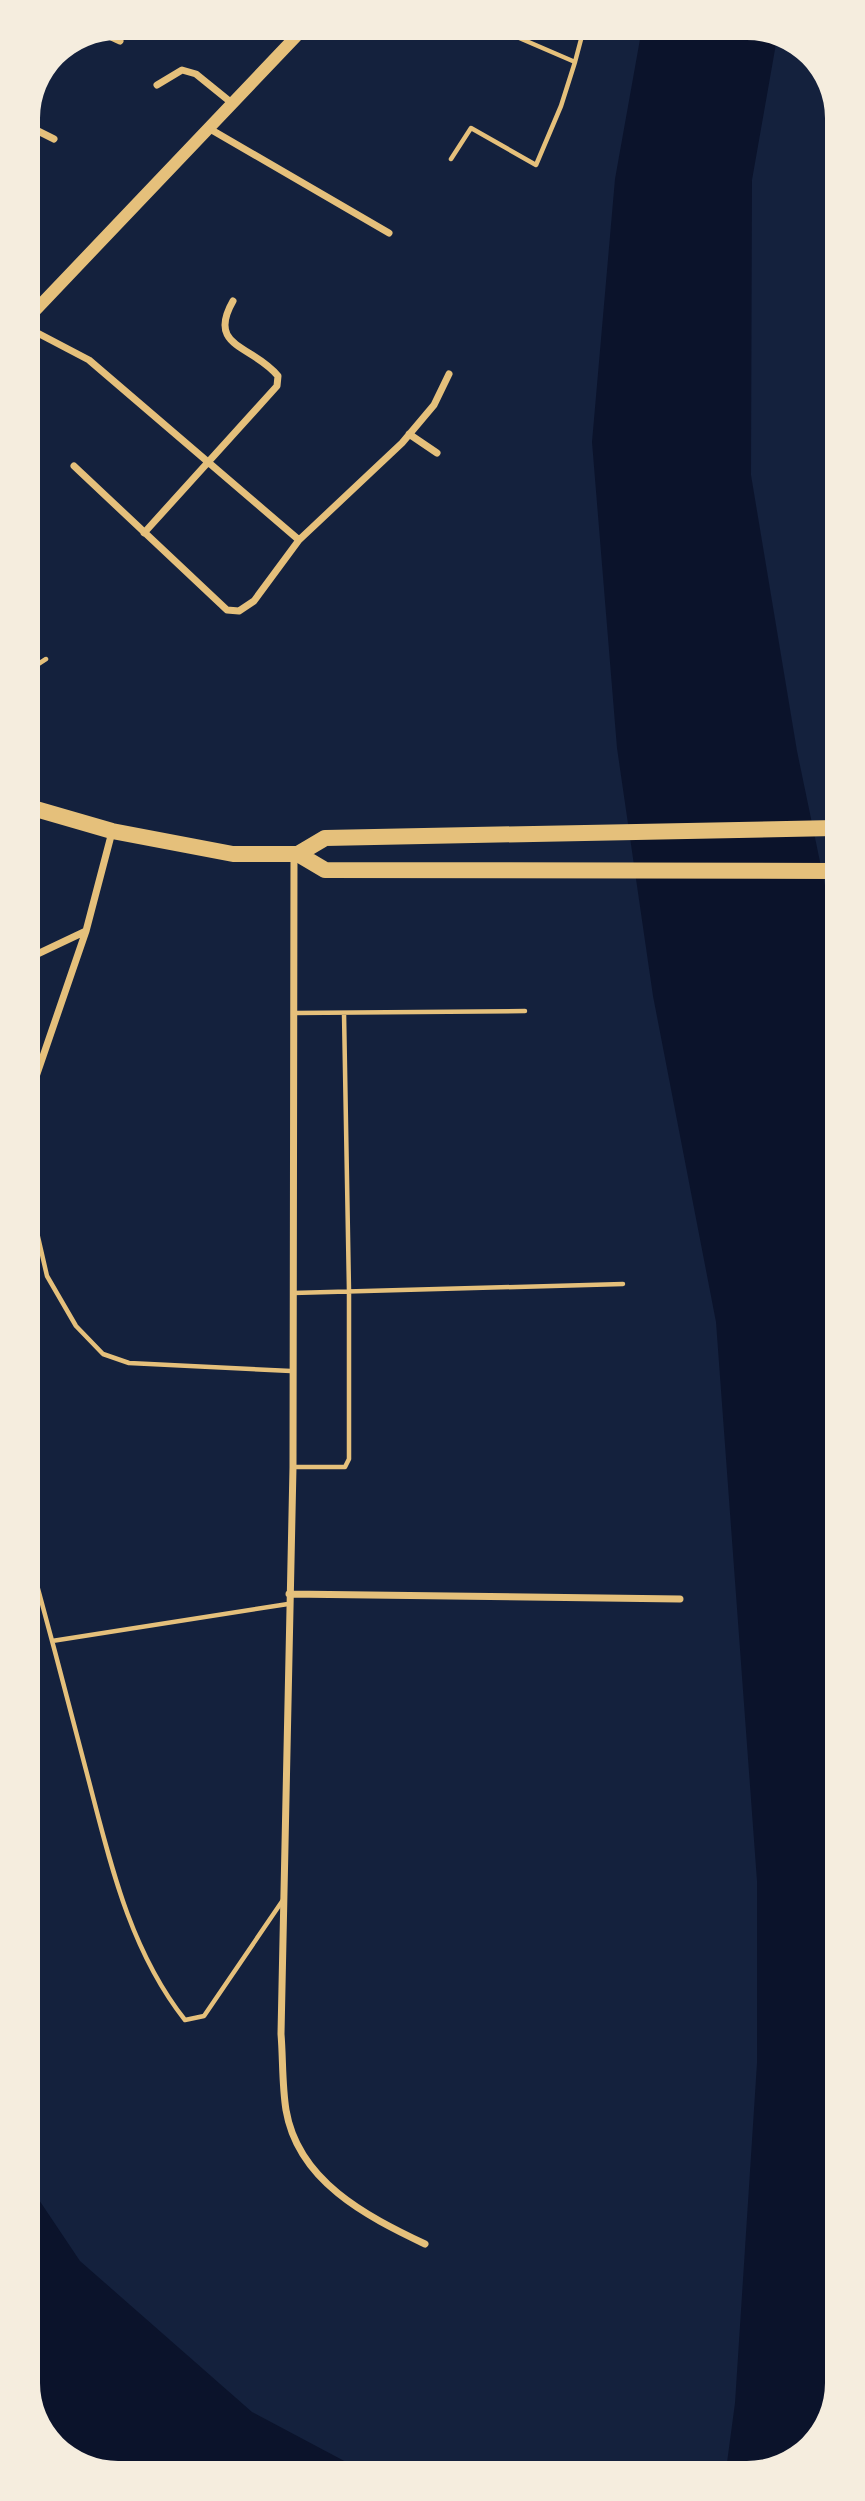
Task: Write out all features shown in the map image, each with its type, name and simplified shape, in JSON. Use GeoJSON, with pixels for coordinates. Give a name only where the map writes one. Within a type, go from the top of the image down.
{"type":"FeatureCollection","features":[{"type":"Feature","properties":{"kind":"main road"},"geometry":{"type":"LineString","coordinates":[[40,810],[112,831],[233,854],[296,854],[325,870],[550,873],[825,871]]}},
{"type":"Feature","properties":{"kind":"main road"},"geometry":{"type":"LineString","coordinates":[[296,854],[325,838],[825,828]]}},
{"type":"Feature","properties":{"kind":"street"},"geometry":{"type":"LineString","coordinates":[[40,305],[293,40]]}},
{"type":"Feature","properties":{"kind":"street"},"geometry":{"type":"LineString","coordinates":[[157,85],[182,70],[196,74],[234,105]]}},
{"type":"Feature","properties":{"kind":"street"},"geometry":{"type":"LineString","coordinates":[[209,129],[389,233]]}},
{"type":"Feature","properties":{"kind":"street"},"geometry":{"type":"LineString","coordinates":[[40,132],[54,139]]}},
{"type":"Feature","properties":{"kind":"street"},"geometry":{"type":"LineString","coordinates":[[144,533],[277,386],[278,376],[270,366],[226,337],[223,328],[226,313],[233,300]]}},
{"type":"Feature","properties":{"kind":"street"},"geometry":{"type":"LineString","coordinates":[[40,334],[89,360],[299,540]]}},
{"type":"Feature","properties":{"kind":"street"},"geometry":{"type":"LineString","coordinates":[[74,466],[227,610],[239,611],[254,601],[299,540],[409,434],[433,405],[449,374]]}},
{"type":"Feature","properties":{"kind":"street"},"geometry":{"type":"LineString","coordinates":[[409,434],[437,453]]}},
{"type":"Feature","properties":{"kind":"street"},"geometry":{"type":"LineString","coordinates":[[40,1065],[86,930],[112,831]]}},
{"type":"Feature","properties":{"kind":"street"},"geometry":{"type":"LineString","coordinates":[[296,854],[291,1371],[293,1467],[288,1604],[281,2034],[286,2111],[298,2146],[328,2186],[371,2218],[425,2244]]}},
{"type":"Feature","properties":{"kind":"street"},"geometry":{"type":"LineString","coordinates":[[40,953],[86,930]]}},
{"type":"Feature","properties":{"kind":"street"},"geometry":{"type":"LineString","coordinates":[[289,1594],[680,1599]]}},
{"type":"Feature","properties":{"kind":"lane"},"geometry":{"type":"LineString","coordinates":[[524,40],[575,62]]}},
{"type":"Feature","properties":{"kind":"lane"},"geometry":{"type":"LineString","coordinates":[[451,159],[471,128],[536,164],[561,106],[581,40]]}},
{"type":"Feature","properties":{"kind":"lane"},"geometry":{"type":"LineString","coordinates":[[40,663],[47,659]]}},
{"type":"Feature","properties":{"kind":"lane"},"geometry":{"type":"LineString","coordinates":[[295,1013],[524,1010]]}},
{"type":"Feature","properties":{"kind":"lane"},"geometry":{"type":"LineString","coordinates":[[293,1467],[345,1467],[349,1459],[344,1013]]}},
{"type":"Feature","properties":{"kind":"lane"},"geometry":{"type":"LineString","coordinates":[[40,1246],[47,1276],[76,1326],[103,1354],[129,1363],[291,1371]]}},
{"type":"Feature","properties":{"kind":"lane"},"geometry":{"type":"LineString","coordinates":[[292,1293],[623,1284]]}},
{"type":"Feature","properties":{"kind":"lane"},"geometry":{"type":"LineString","coordinates":[[40,1596],[111,1863],[137,1941],[163,1993],[185,2020],[204,2016],[283,1900]]}},
{"type":"Feature","properties":{"kind":"lane"},"geometry":{"type":"LineString","coordinates":[[52,1641],[288,1604]]}},
{"type":"Feature","properties":{"kind":"water"},"geometry":{"type":"Polygon","coordinates":[[[640,40],[751,40],[776,46],[752,180],[751,475],[797,751],[825,886],[825,2382],[821,2408],[809,2430],[798,2441],[776,2455],[746,2461],[727,2461],[735,2403],[757,2063],[757,1881],[716,1322],[653,996],[617,748],[592,442],[615,179],[640,40]]]}},
{"type":"Feature","properties":{"kind":"water"},"geometry":{"type":"Polygon","coordinates":[[[40,2201],[80,2261],[252,2412],[344,2461],[114,2461],[89,2455],[67,2441],[53,2426],[41,2393],[40,2201]]]}}]}
